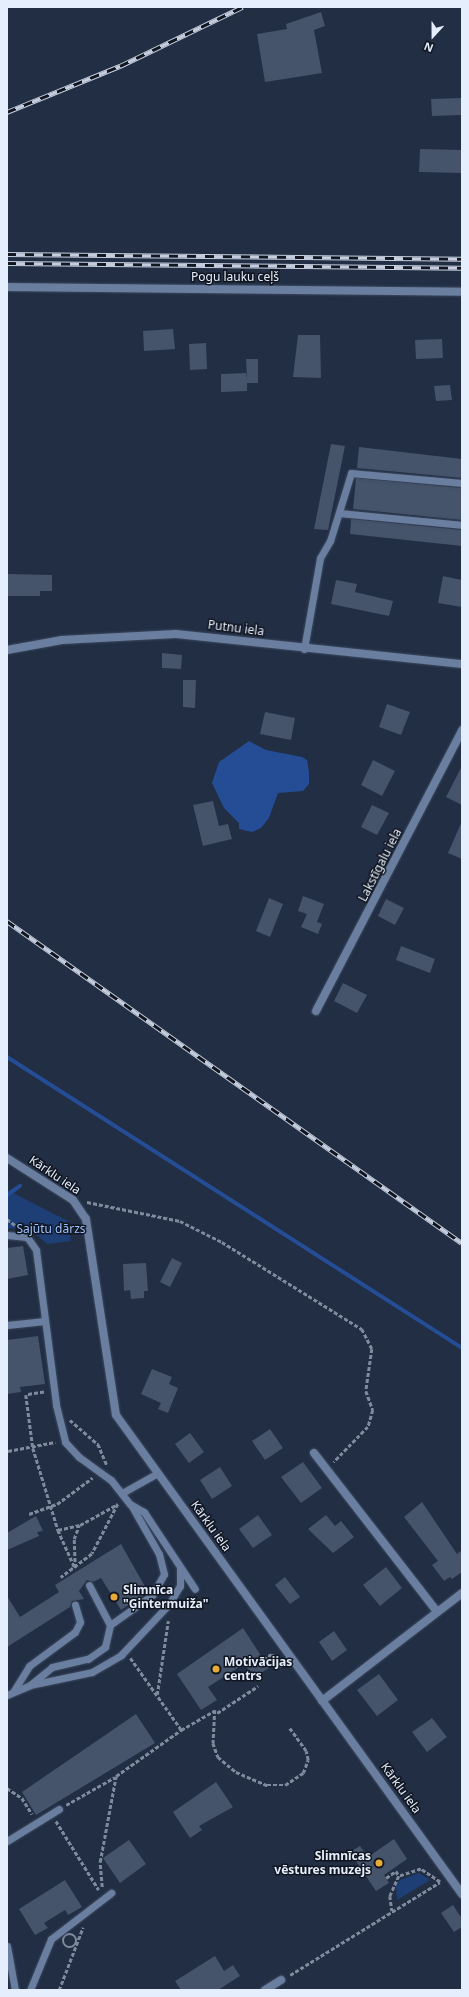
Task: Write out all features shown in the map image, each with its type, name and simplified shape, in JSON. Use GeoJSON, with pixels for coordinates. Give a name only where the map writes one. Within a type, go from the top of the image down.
{"type":"FeatureCollection","features":[{"type":"Feature","properties":{"kind":"street","name":"Pogu lauku ceļš"},"geometry":{"type":"LineString","coordinates":[[7,287],[462,292]]}},
{"type":"Feature","properties":{"kind":"street","name":"Putnu iela"},"geometry":{"type":"LineString","coordinates":[[7,650],[32,643],[142,634],[202,636],[304,649],[462,664]]}},
{"type":"Feature","properties":{"kind":"street","name":"Lakstīgalu iela"},"geometry":{"type":"LineString","coordinates":[[316,1011],[462,730]]}},
{"type":"Feature","properties":{"kind":"street","name":"Kārklu iela"},"geometry":{"type":"LineString","coordinates":[[7,1158],[73,1200],[86,1219],[116,1415],[462,1894]]}},
{"type":"Feature","properties":{"kind":"street"},"geometry":{"type":"LineString","coordinates":[[314,1453],[436,1610]]}},
{"type":"Feature","properties":{"kind":"street"},"geometry":{"type":"LineString","coordinates":[[322,1701],[436,1610],[462,1593]]}},
{"type":"Feature","properties":{"kind":"street"},"geometry":{"type":"LineString","coordinates":[[265,1990],[281,1980]]}},
{"type":"Feature","properties":{"kind":"lane"},"geometry":{"type":"LineString","coordinates":[[304,649],[320,558],[330,541],[340,513],[351,473],[462,483]]}},
{"type":"Feature","properties":{"kind":"lane"},"geometry":{"type":"LineString","coordinates":[[340,513],[462,525]]}},
{"type":"Feature","properties":{"kind":"lane"},"geometry":{"type":"LineString","coordinates":[[7,1235],[27,1237],[36,1250],[54,1390],[65,1440],[79,1457],[100,1472],[122,1492],[159,1554],[164,1574],[152,1595],[110,1625]]}},
{"type":"Feature","properties":{"kind":"lane"},"geometry":{"type":"LineString","coordinates":[[7,1326],[45,1321]]}},
{"type":"Feature","properties":{"kind":"lane"},"geometry":{"type":"LineString","coordinates":[[122,1492],[158,1473]]}},
{"type":"Feature","properties":{"kind":"lane"},"geometry":{"type":"LineString","coordinates":[[130,1504],[144,1512],[195,1588]]}},
{"type":"Feature","properties":{"kind":"lane"},"geometry":{"type":"LineString","coordinates":[[10,1694],[30,1685],[92,1672],[126,1651],[169,1604],[180,1586],[180,1566]]}},
{"type":"Feature","properties":{"kind":"lane"},"geometry":{"type":"LineString","coordinates":[[30,1685],[52,1667],[74,1664],[99,1653],[109,1639],[110,1625],[89,1585]]}},
{"type":"Feature","properties":{"kind":"lane"},"geometry":{"type":"LineString","coordinates":[[10,1694],[29,1666],[75,1632],[80,1622],[74,1605]]}},
{"type":"Feature","properties":{"kind":"lane"},"geometry":{"type":"LineString","coordinates":[[7,1841],[59,1809]]}},
{"type":"Feature","properties":{"kind":"lane"},"geometry":{"type":"LineString","coordinates":[[30,1990],[51,1939],[110,1893]]}},
{"type":"Feature","properties":{"kind":"lane"},"geometry":{"type":"LineString","coordinates":[[7,1946],[15,1990]]}},
{"type":"Feature","properties":{"kind":"path"},"geometry":{"type":"LineString","coordinates":[[73,1200],[112,1205],[180,1221],[222,1242],[362,1329],[372,1349],[366,1391],[373,1410],[368,1427],[326,1469]]}},
{"type":"Feature","properties":{"kind":"path"},"geometry":{"type":"LineString","coordinates":[[54,1390],[26,1395],[33,1448],[49,1507],[75,1568]]}},
{"type":"Feature","properties":{"kind":"path"},"geometry":{"type":"LineString","coordinates":[[8,1452],[33,1448],[65,1440]]}},
{"type":"Feature","properties":{"kind":"path"},"geometry":{"type":"LineString","coordinates":[[29,1514],[49,1507],[71,1496],[100,1472]]}},
{"type":"Feature","properties":{"kind":"path"},"geometry":{"type":"LineString","coordinates":[[58,1530],[80,1525],[118,1504],[99,1543],[75,1568],[61,1577]]}},
{"type":"Feature","properties":{"kind":"path"},"geometry":{"type":"LineString","coordinates":[[75,1568],[74,1539],[80,1525]]}},
{"type":"Feature","properties":{"kind":"path"},"geometry":{"type":"LineString","coordinates":[[157,1696],[169,1604]]}},
{"type":"Feature","properties":{"kind":"path"},"geometry":{"type":"LineString","coordinates":[[126,1651],[182,1730]]}},
{"type":"Feature","properties":{"kind":"path"},"geometry":{"type":"LineString","coordinates":[[263,1659],[272,1654],[282,1669]]}},
{"type":"Feature","properties":{"kind":"path"},"geometry":{"type":"LineString","coordinates":[[258,1686],[217,1713],[213,1743],[218,1757],[236,1772],[267,1785],[285,1785],[303,1773],[306,1751],[289,1728]]}},
{"type":"Feature","properties":{"kind":"path"},"geometry":{"type":"LineString","coordinates":[[59,1809],[116,1776],[182,1730],[215,1710],[217,1713]]}},
{"type":"Feature","properties":{"kind":"path"},"geometry":{"type":"LineString","coordinates":[[59,1990],[76,1943],[92,1906],[100,1892],[100,1862],[116,1776]]}},
{"type":"Feature","properties":{"kind":"path"},"geometry":{"type":"LineString","coordinates":[[7,1788],[22,1798],[37,1823]]}},
{"type":"Feature","properties":{"kind":"path"},"geometry":{"type":"LineString","coordinates":[[51,1814],[100,1892]]}},
{"type":"Feature","properties":{"kind":"path"},"geometry":{"type":"LineString","coordinates":[[281,1980],[440,1882],[421,1869],[399,1876],[390,1896],[392,1911]]}},
{"type":"Feature","properties":{"kind":"path"},"geometry":{"type":"LineString","coordinates":[[386,1878],[396,1871],[399,1876]]}},
{"type":"Feature","properties":{"kind":"path"},"geometry":{"type":"LineString","coordinates":[[72,1934],[76,1943],[68,1947],[63,1938],[72,1934]]}},
{"type":"Feature","properties":{"kind":"green space","name":"Sajūtu dārzs"},"geometry":{"type":"Polygon","coordinates":[[[7,1190],[68,1221],[71,1241],[47,1244],[28,1227],[7,1229],[7,1190]]]}},
{"type":"Feature","properties":{"kind":"green space"},"geometry":{"type":"Polygon","coordinates":[[[419,1873],[430,1880],[397,1900],[396,1886],[400,1880],[419,1873]]]}},
{"type":"Feature","properties":{"kind":"shaded area"},"geometry":{"type":"Polygon","coordinates":[[[249,741],[266,750],[302,757],[307,760],[309,772],[309,784],[303,791],[278,793],[269,818],[261,828],[252,832],[239,829],[239,823],[224,808],[212,783],[219,762],[249,741]]]}},
{"type":"Feature","properties":{"kind":"building"},"geometry":{"type":"Polygon","coordinates":[[[321,12],[325,26],[314,30],[322,73],[265,82],[257,34],[287,29],[286,24],[321,12]]]}},
{"type":"Feature","properties":{"kind":"building"},"geometry":{"type":"Polygon","coordinates":[[[462,98],[462,115],[432,116],[431,99],[462,98]]]}},
{"type":"Feature","properties":{"kind":"building"},"geometry":{"type":"Polygon","coordinates":[[[420,149],[462,150],[462,173],[419,172],[420,149]]]}},
{"type":"Feature","properties":{"kind":"building"},"geometry":{"type":"Polygon","coordinates":[[[173,329],[175,349],[144,351],[143,331],[173,329]]]}},
{"type":"Feature","properties":{"kind":"building"},"geometry":{"type":"Polygon","coordinates":[[[298,335],[320,335],[321,378],[293,377],[298,335]]]}},
{"type":"Feature","properties":{"kind":"building"},"geometry":{"type":"Polygon","coordinates":[[[442,339],[443,358],[416,359],[415,340],[442,339]]]}},
{"type":"Feature","properties":{"kind":"building"},"geometry":{"type":"Polygon","coordinates":[[[206,343],[207,369],[190,370],[189,344],[206,343]]]}},
{"type":"Feature","properties":{"kind":"building"},"geometry":{"type":"Polygon","coordinates":[[[246,359],[258,359],[258,383],[247,383],[247,391],[221,392],[221,374],[246,373],[247,378],[246,359]]]}},
{"type":"Feature","properties":{"kind":"building"},"geometry":{"type":"Polygon","coordinates":[[[450,385],[452,400],[436,401],[434,386],[450,385]]]}},
{"type":"Feature","properties":{"kind":"building"},"geometry":{"type":"Polygon","coordinates":[[[331,444],[345,446],[328,530],[314,529],[331,444]]]}},
{"type":"Feature","properties":{"kind":"building"},"geometry":{"type":"Polygon","coordinates":[[[359,447],[462,459],[462,478],[357,468],[359,447]]]}},
{"type":"Feature","properties":{"kind":"building"},"geometry":{"type":"Polygon","coordinates":[[[356,478],[462,488],[462,520],[353,509],[356,478]]]}},
{"type":"Feature","properties":{"kind":"building"},"geometry":{"type":"Polygon","coordinates":[[[351,519],[462,530],[462,546],[350,534],[351,519]]]}},
{"type":"Feature","properties":{"kind":"building"},"geometry":{"type":"Polygon","coordinates":[[[7,574],[52,575],[52,591],[40,591],[40,596],[7,596],[7,574]]]}},
{"type":"Feature","properties":{"kind":"building"},"geometry":{"type":"Polygon","coordinates":[[[443,576],[462,580],[462,607],[438,603],[443,576]]]}},
{"type":"Feature","properties":{"kind":"building"},"geometry":{"type":"Polygon","coordinates":[[[336,580],[357,584],[355,592],[393,601],[389,616],[331,604],[336,580]]]}},
{"type":"Feature","properties":{"kind":"building"},"geometry":{"type":"Polygon","coordinates":[[[162,653],[182,655],[181,669],[162,668],[162,653]]]}},
{"type":"Feature","properties":{"kind":"building"},"geometry":{"type":"Polygon","coordinates":[[[183,680],[196,680],[195,708],[183,707],[183,680]]]}},
{"type":"Feature","properties":{"kind":"building"},"geometry":{"type":"Polygon","coordinates":[[[387,704],[410,712],[401,735],[379,727],[387,704]]]}},
{"type":"Feature","properties":{"kind":"building"},"geometry":{"type":"Polygon","coordinates":[[[265,712],[295,718],[291,740],[260,734],[265,712]]]}},
{"type":"Feature","properties":{"kind":"building"},"geometry":{"type":"Polygon","coordinates":[[[373,760],[395,771],[382,796],[361,785],[373,760]]]}},
{"type":"Feature","properties":{"kind":"building"},"geometry":{"type":"Polygon","coordinates":[[[462,766],[462,805],[446,797],[462,766]]]}},
{"type":"Feature","properties":{"kind":"building"},"geometry":{"type":"Polygon","coordinates":[[[213,801],[219,826],[228,824],[232,839],[203,846],[193,805],[213,801]]]}},
{"type":"Feature","properties":{"kind":"building"},"geometry":{"type":"Polygon","coordinates":[[[372,805],[389,813],[377,835],[361,827],[372,805]]]}},
{"type":"Feature","properties":{"kind":"building"},"geometry":{"type":"Polygon","coordinates":[[[462,821],[462,859],[448,853],[462,821]]]}},
{"type":"Feature","properties":{"kind":"building"},"geometry":{"type":"Polygon","coordinates":[[[303,896],[324,904],[317,922],[322,924],[318,934],[301,927],[307,914],[298,911],[303,896]]]}},
{"type":"Feature","properties":{"kind":"building"},"geometry":{"type":"Polygon","coordinates":[[[269,898],[283,904],[270,937],[256,931],[269,898]]]}},
{"type":"Feature","properties":{"kind":"building"},"geometry":{"type":"Polygon","coordinates":[[[386,899],[404,908],[395,925],[378,916],[386,899]]]}},
{"type":"Feature","properties":{"kind":"building"},"geometry":{"type":"Polygon","coordinates":[[[401,946],[435,959],[430,973],[396,960],[401,946]]]}},
{"type":"Feature","properties":{"kind":"building"},"geometry":{"type":"Polygon","coordinates":[[[343,983],[367,995],[357,1013],[334,1001],[343,983]]]}},
{"type":"Feature","properties":{"kind":"building"},"geometry":{"type":"Polygon","coordinates":[[[23,1246],[28,1275],[7,1279],[7,1248],[23,1246]]]}},
{"type":"Feature","properties":{"kind":"building"},"geometry":{"type":"Polygon","coordinates":[[[172,1258],[182,1263],[170,1287],[160,1282],[172,1258]]]}},
{"type":"Feature","properties":{"kind":"building"},"geometry":{"type":"Polygon","coordinates":[[[146,1263],[148,1291],[144,1291],[144,1298],[131,1299],[130,1290],[124,1291],[123,1264],[146,1263]]]}},
{"type":"Feature","properties":{"kind":"building"},"geometry":{"type":"Polygon","coordinates":[[[38,1336],[45,1384],[20,1387],[21,1392],[7,1394],[7,1340],[38,1336]]]}},
{"type":"Feature","properties":{"kind":"building"},"geometry":{"type":"Polygon","coordinates":[[[152,1369],[172,1377],[169,1384],[178,1388],[168,1413],[158,1409],[161,1403],[141,1394],[152,1369]]]}},
{"type":"Feature","properties":{"kind":"building"},"geometry":{"type":"Polygon","coordinates":[[[270,1429],[283,1448],[265,1460],[252,1441],[270,1429]]]}},
{"type":"Feature","properties":{"kind":"building"},"geometry":{"type":"Polygon","coordinates":[[[190,1433],[204,1452],[189,1463],[175,1444],[190,1433]]]}},
{"type":"Feature","properties":{"kind":"building"},"geometry":{"type":"Polygon","coordinates":[[[303,1462],[322,1488],[301,1503],[281,1477],[303,1462]]]}},
{"type":"Feature","properties":{"kind":"building"},"geometry":{"type":"Polygon","coordinates":[[[220,1467],[232,1486],[212,1499],[200,1480],[220,1467]]]}},
{"type":"Feature","properties":{"kind":"building"},"geometry":{"type":"Polygon","coordinates":[[[422,1502],[457,1554],[462,1550],[462,1572],[452,1579],[450,1577],[444,1581],[432,1565],[438,1561],[404,1517],[422,1502]]]}},
{"type":"Feature","properties":{"kind":"building"},"geometry":{"type":"Polygon","coordinates":[[[258,1515],[272,1535],[253,1548],[239,1529],[258,1515]]]}},
{"type":"Feature","properties":{"kind":"building"},"geometry":{"type":"Polygon","coordinates":[[[326,1515],[335,1526],[341,1521],[354,1537],[333,1553],[308,1529],[326,1515]]]}},
{"type":"Feature","properties":{"kind":"building"},"geometry":{"type":"Polygon","coordinates":[[[36,1516],[43,1531],[37,1532],[39,1536],[7,1550],[7,1533],[36,1516]]]}},
{"type":"Feature","properties":{"kind":"building"},"geometry":{"type":"Polygon","coordinates":[[[121,1544],[148,1592],[121,1610],[101,1578],[93,1582],[87,1580],[79,1591],[84,1599],[72,1601],[70,1607],[7,1647],[7,1596],[20,1617],[59,1592],[55,1585],[121,1544]]]}},
{"type":"Feature","properties":{"kind":"building"},"geometry":{"type":"Polygon","coordinates":[[[386,1567],[402,1588],[380,1606],[363,1585],[386,1567]]]}},
{"type":"Feature","properties":{"kind":"building"},"geometry":{"type":"Polygon","coordinates":[[[285,1577],[300,1597],[290,1604],[275,1585],[285,1577]]]}},
{"type":"Feature","properties":{"kind":"building","name":"Motivācijas centrs"},"geometry":{"type":"Polygon","coordinates":[[[243,1628],[269,1668],[254,1677],[244,1664],[208,1687],[217,1700],[201,1710],[177,1674],[243,1628]]]}},
{"type":"Feature","properties":{"kind":"building"},"geometry":{"type":"Polygon","coordinates":[[[334,1631],[347,1650],[332,1661],[319,1642],[334,1631]]]}},
{"type":"Feature","properties":{"kind":"building"},"geometry":{"type":"Polygon","coordinates":[[[379,1674],[398,1700],[377,1716],[357,1690],[379,1674]]]}},
{"type":"Feature","properties":{"kind":"building"},"geometry":{"type":"Polygon","coordinates":[[[136,1714],[155,1743],[36,1815],[22,1792],[136,1714]]]}},
{"type":"Feature","properties":{"kind":"building"},"geometry":{"type":"Polygon","coordinates":[[[432,1718],[447,1737],[427,1752],[412,1732],[432,1718]]]}},
{"type":"Feature","properties":{"kind":"building"},"geometry":{"type":"Polygon","coordinates":[[[216,1782],[233,1807],[199,1826],[202,1830],[190,1838],[173,1812],[216,1782]]]}},
{"type":"Feature","properties":{"kind":"building","name":"Slimnīcas vēstures muzejs"},"geometry":{"type":"Polygon","coordinates":[[[394,1839],[407,1859],[384,1875],[389,1883],[376,1891],[350,1852],[360,1846],[368,1857],[394,1839]]]}},
{"type":"Feature","properties":{"kind":"building"},"geometry":{"type":"Polygon","coordinates":[[[129,1840],[146,1864],[120,1883],[103,1858],[129,1840]]]}},
{"type":"Feature","properties":{"kind":"building"},"geometry":{"type":"Polygon","coordinates":[[[65,1880],[82,1907],[68,1915],[65,1910],[44,1923],[48,1928],[35,1935],[19,1909],[65,1880]]]}},
{"type":"Feature","properties":{"kind":"building"},"geometry":{"type":"Polygon","coordinates":[[[453,1905],[462,1919],[462,1927],[454,1932],[441,1913],[453,1905]]]}},
{"type":"Feature","properties":{"kind":"building"},"geometry":{"type":"Polygon","coordinates":[[[215,1956],[224,1971],[233,1965],[240,1976],[218,1990],[181,1990],[175,1981],[215,1956]]]}},
{"type":"Feature","properties":{"kind":"waterway"},"geometry":{"type":"LineString","coordinates":[[7,1057],[462,1348]]}},
{"type":"Feature","properties":{"kind":"waterway"},"geometry":{"type":"LineString","coordinates":[[7,1195],[20,1186]]}},
{"type":"Feature","properties":{"kind":"railway"},"geometry":{"type":"LineString","coordinates":[[7,112],[120,66],[242,7]]}},
{"type":"Feature","properties":{"kind":"railway"},"geometry":{"type":"LineString","coordinates":[[7,254],[462,259]]}},
{"type":"Feature","properties":{"kind":"railway"},"geometry":{"type":"LineString","coordinates":[[7,263],[462,268]]}},
{"type":"Feature","properties":{"kind":"railway"},"geometry":{"type":"LineString","coordinates":[[7,921],[462,1243]]}},
{"type":"Feature","properties":{"kind":"place","name":"Slimnīca \"Ģintermuiža\""},"geometry":{"type":"Point","coordinates":[114,1597]}},
{"type":"Feature","properties":{"kind":"place","name":"Motivācijas centrs"},"geometry":{"type":"Point","coordinates":[216,1669]}},
{"type":"Feature","properties":{"kind":"place","name":"Slimnīcas vēstures muzejs"},"geometry":{"type":"Point","coordinates":[379,1863]}}]}
